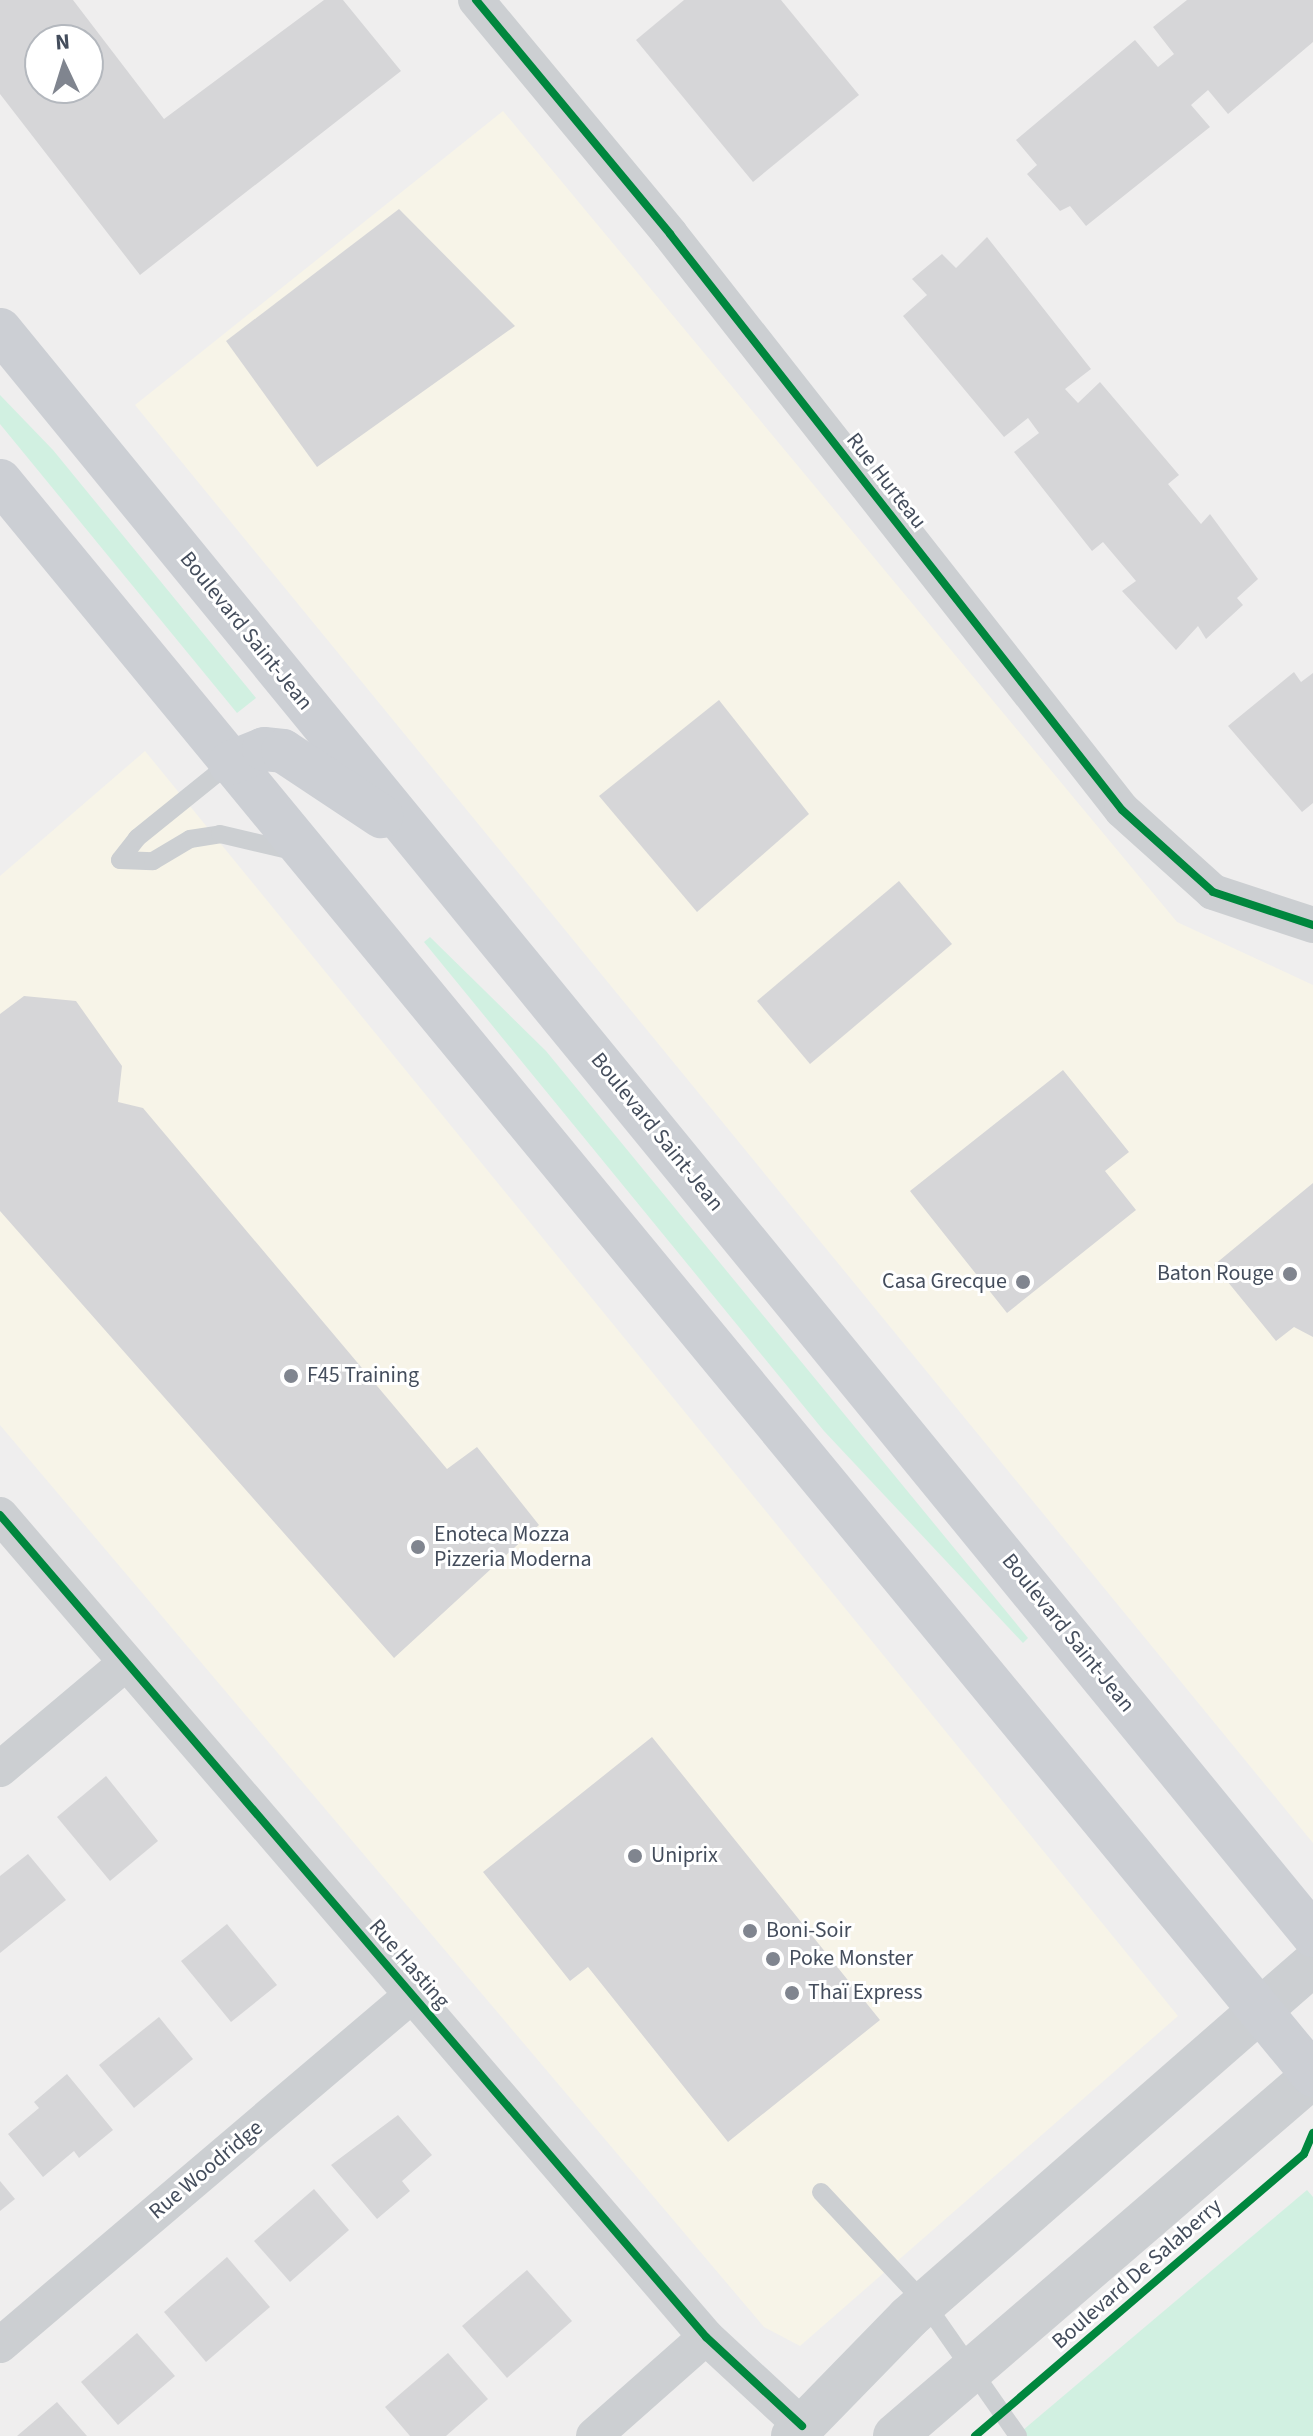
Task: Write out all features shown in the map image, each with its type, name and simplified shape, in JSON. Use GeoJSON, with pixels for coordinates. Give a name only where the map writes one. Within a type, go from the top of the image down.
{"type":"FeatureCollection","features":[{"type":"Feature","properties":{"kind":"main road","name":"Boulevard Saint-Jean"},"geometry":{"type":"LineString","coordinates":[[0,330],[1313,1935]]}},
{"type":"Feature","properties":{"kind":"main road"},"geometry":{"type":"LineString","coordinates":[[0,481],[1313,2076]]}},
{"type":"Feature","properties":{"kind":"main road"},"geometry":{"type":"LineString","coordinates":[[230,763],[264,749],[283,751],[415,837]]}},
{"type":"Feature","properties":{"kind":"street","name":"Rue Hurteau"},"geometry":{"type":"LineString","coordinates":[[476,0],[670,234],[1122,810],[1213,892],[1313,925]]}},
{"type":"Feature","properties":{"kind":"street","name":"Rue Hasting"},"geometry":{"type":"LineString","coordinates":[[0,1515],[706,2337],[798,2431]]}},
{"type":"Feature","properties":{"kind":"street"},"geometry":{"type":"LineString","coordinates":[[0,1769],[126,1663]]}},
{"type":"Feature","properties":{"kind":"street"},"geometry":{"type":"LineString","coordinates":[[798,2431],[925,2303],[1313,1964]]}},
{"type":"Feature","properties":{"kind":"street","name":"Rue Woodridge"},"geometry":{"type":"LineString","coordinates":[[0,2345],[412,1995]]}},
{"type":"Feature","properties":{"kind":"street","name":"Boulevard De Salaberry"},"geometry":{"type":"LineString","coordinates":[[895,2436],[1313,2076]]}},
{"type":"Feature","properties":{"kind":"street"},"geometry":{"type":"LineString","coordinates":[[594,2436],[706,2337]]}},
{"type":"Feature","properties":{"kind":"lane"},"geometry":{"type":"LineString","coordinates":[[230,763],[137,838],[120,860],[153,861],[190,839],[220,834],[271,842],[314,864]]}},
{"type":"Feature","properties":{"kind":"lane"},"geometry":{"type":"LineString","coordinates":[[821,2192],[925,2303],[1018,2436]]}},
{"type":"Feature","properties":{"kind":"shaded area"},"geometry":{"type":"Polygon","coordinates":[[[503,111],[1177,922],[1313,985],[1313,1843],[135,405],[503,111]]]}},
{"type":"Feature","properties":{"kind":"shaded area"},"geometry":{"type":"Polygon","coordinates":[[[145,751],[1178,2016],[800,2346],[764,2327],[0,1425],[0,876],[145,751]]]}},
{"type":"Feature","properties":{"kind":"green space"},"geometry":{"type":"Polygon","coordinates":[[[0,395],[53,450],[256,698],[237,713],[0,424],[0,395]]]}},
{"type":"Feature","properties":{"kind":"green space"},"geometry":{"type":"Polygon","coordinates":[[[430,937],[546,1051],[1028,1638],[1023,1643],[824,1431],[424,942],[430,937]]]}},
{"type":"Feature","properties":{"kind":"green space"},"geometry":{"type":"Polygon","coordinates":[[[1307,2190],[1313,2197],[1313,2436],[1016,2436],[1307,2190]]]}},
{"type":"Feature","properties":{"kind":"building"},"geometry":{"type":"Polygon","coordinates":[[[0,0],[73,0],[91,24],[24,24],[24,104],[104,104],[104,41],[164,119],[324,0],[343,0],[401,71],[140,275],[0,94],[0,0]]]}},
{"type":"Feature","properties":{"kind":"building"},"geometry":{"type":"Polygon","coordinates":[[[684,0],[781,0],[859,95],[753,182],[636,40],[684,0]]]}},
{"type":"Feature","properties":{"kind":"building"},"geometry":{"type":"Polygon","coordinates":[[[1187,0],[1313,0],[1313,42],[1228,114],[1208,90],[1191,105],[1210,127],[1086,226],[1070,206],[1060,211],[1027,174],[1037,165],[1016,140],[1135,40],[1158,67],[1174,54],[1153,27],[1187,0]]]}},
{"type":"Feature","properties":{"kind":"building"},"geometry":{"type":"Polygon","coordinates":[[[399,209],[515,326],[317,467],[226,341],[399,209]]]}},
{"type":"Feature","properties":{"kind":"building"},"geometry":{"type":"Polygon","coordinates":[[[987,237],[1091,369],[1065,389],[1078,403],[1100,382],[1179,475],[1168,484],[1201,524],[1210,514],[1258,579],[1237,598],[1243,605],[1206,639],[1198,626],[1176,650],[1122,591],[1136,581],[1103,542],[1092,551],[1014,452],[1039,433],[1028,418],[1004,437],[903,316],[927,295],[912,279],[942,254],[956,268],[987,237]]]}},
{"type":"Feature","properties":{"kind":"building"},"geometry":{"type":"Polygon","coordinates":[[[1294,672],[1301,682],[1313,673],[1313,803],[1302,812],[1228,726],[1294,672]]]}},
{"type":"Feature","properties":{"kind":"building"},"geometry":{"type":"Polygon","coordinates":[[[719,700],[809,814],[697,912],[599,796],[719,700]]]}},
{"type":"Feature","properties":{"kind":"building"},"geometry":{"type":"Polygon","coordinates":[[[899,881],[952,944],[810,1064],[757,1001],[899,881]]]}},
{"type":"Feature","properties":{"kind":"building"},"geometry":{"type":"Polygon","coordinates":[[[24,996],[76,1001],[122,1066],[118,1102],[143,1108],[447,1469],[477,1447],[539,1525],[394,1658],[0,1211],[0,1014],[24,996]]]}},
{"type":"Feature","properties":{"kind":"building"},"geometry":{"type":"Polygon","coordinates":[[[1063,1070],[1129,1152],[1105,1171],[1136,1210],[1007,1313],[910,1191],[1063,1070]]]}},
{"type":"Feature","properties":{"kind":"building"},"geometry":{"type":"Polygon","coordinates":[[[1313,1183],[1313,1337],[1294,1327],[1276,1341],[1214,1265],[1313,1183]]]}},
{"type":"Feature","properties":{"kind":"building"},"geometry":{"type":"Polygon","coordinates":[[[652,1737],[880,2020],[728,2142],[588,1967],[570,1981],[483,1872],[652,1737]]]}},
{"type":"Feature","properties":{"kind":"building"},"geometry":{"type":"Polygon","coordinates":[[[106,1776],[158,1841],[110,1881],[57,1817],[106,1776]]]}},
{"type":"Feature","properties":{"kind":"building"},"geometry":{"type":"Polygon","coordinates":[[[28,1854],[66,1900],[0,1953],[0,1876],[28,1854]]]}},
{"type":"Feature","properties":{"kind":"building"},"geometry":{"type":"Polygon","coordinates":[[[227,1924],[277,1985],[231,2022],[181,1961],[227,1924]]]}},
{"type":"Feature","properties":{"kind":"building"},"geometry":{"type":"Polygon","coordinates":[[[159,2017],[193,2059],[134,2108],[99,2065],[159,2017]]]}},
{"type":"Feature","properties":{"kind":"building"},"geometry":{"type":"Polygon","coordinates":[[[67,2074],[113,2130],[79,2158],[74,2151],[43,2177],[8,2134],[39,2108],[34,2102],[67,2074]]]}},
{"type":"Feature","properties":{"kind":"building"},"geometry":{"type":"Polygon","coordinates":[[[398,2115],[432,2155],[402,2181],[410,2191],[377,2219],[331,2165],[398,2115]]]}},
{"type":"Feature","properties":{"kind":"building"},"geometry":{"type":"Polygon","coordinates":[[[0,2181],[15,2199],[0,2211],[0,2181]]]}},
{"type":"Feature","properties":{"kind":"building"},"geometry":{"type":"Polygon","coordinates":[[[314,2189],[349,2230],[290,2282],[254,2241],[314,2189]]]}},
{"type":"Feature","properties":{"kind":"building"},"geometry":{"type":"Polygon","coordinates":[[[227,2257],[270,2307],[206,2362],[164,2312],[227,2257]]]}},
{"type":"Feature","properties":{"kind":"building"},"geometry":{"type":"Polygon","coordinates":[[[527,2270],[572,2321],[507,2378],[462,2326],[527,2270]]]}},
{"type":"Feature","properties":{"kind":"building"},"geometry":{"type":"Polygon","coordinates":[[[137,2333],[175,2376],[118,2425],[81,2382],[137,2333]]]}},
{"type":"Feature","properties":{"kind":"building"},"geometry":{"type":"Polygon","coordinates":[[[448,2353],[488,2399],[446,2436],[410,2436],[385,2407],[448,2353]]]}},
{"type":"Feature","properties":{"kind":"building"},"geometry":{"type":"Polygon","coordinates":[[[57,2402],[87,2436],[17,2436],[57,2402]]]}},
{"type":"Feature","properties":{"kind":"cycle path"},"geometry":{"type":"LineString","coordinates":[[476,0],[670,234],[1122,810],[1213,892],[1313,925]]}},
{"type":"Feature","properties":{"kind":"cycle path"},"geometry":{"type":"LineString","coordinates":[[0,1515],[706,2337],[802,2426]]}},
{"type":"Feature","properties":{"kind":"cycle path"},"geometry":{"type":"LineString","coordinates":[[975,2436],[1304,2154],[1313,2133]]}},
{"type":"Feature","properties":{"kind":"place","name":"Baton Rouge"},"geometry":{"type":"Point","coordinates":[1290,1274]}},
{"type":"Feature","properties":{"kind":"place","name":"Casa Grecque"},"geometry":{"type":"Point","coordinates":[1023,1282]}},
{"type":"Feature","properties":{"kind":"place","name":"F45 Training"},"geometry":{"type":"Point","coordinates":[291,1376]}},
{"type":"Feature","properties":{"kind":"place","name":"Enoteca Mozza Pizzeria Moderna"},"geometry":{"type":"Point","coordinates":[418,1547]}},
{"type":"Feature","properties":{"kind":"place","name":"Uniprix"},"geometry":{"type":"Point","coordinates":[635,1856]}},
{"type":"Feature","properties":{"kind":"place","name":"Boni-Soir"},"geometry":{"type":"Point","coordinates":[750,1931]}},
{"type":"Feature","properties":{"kind":"place","name":"Poke Monster"},"geometry":{"type":"Point","coordinates":[773,1959]}},
{"type":"Feature","properties":{"kind":"place","name":"Thaï Express"},"geometry":{"type":"Point","coordinates":[792,1993]}}]}
